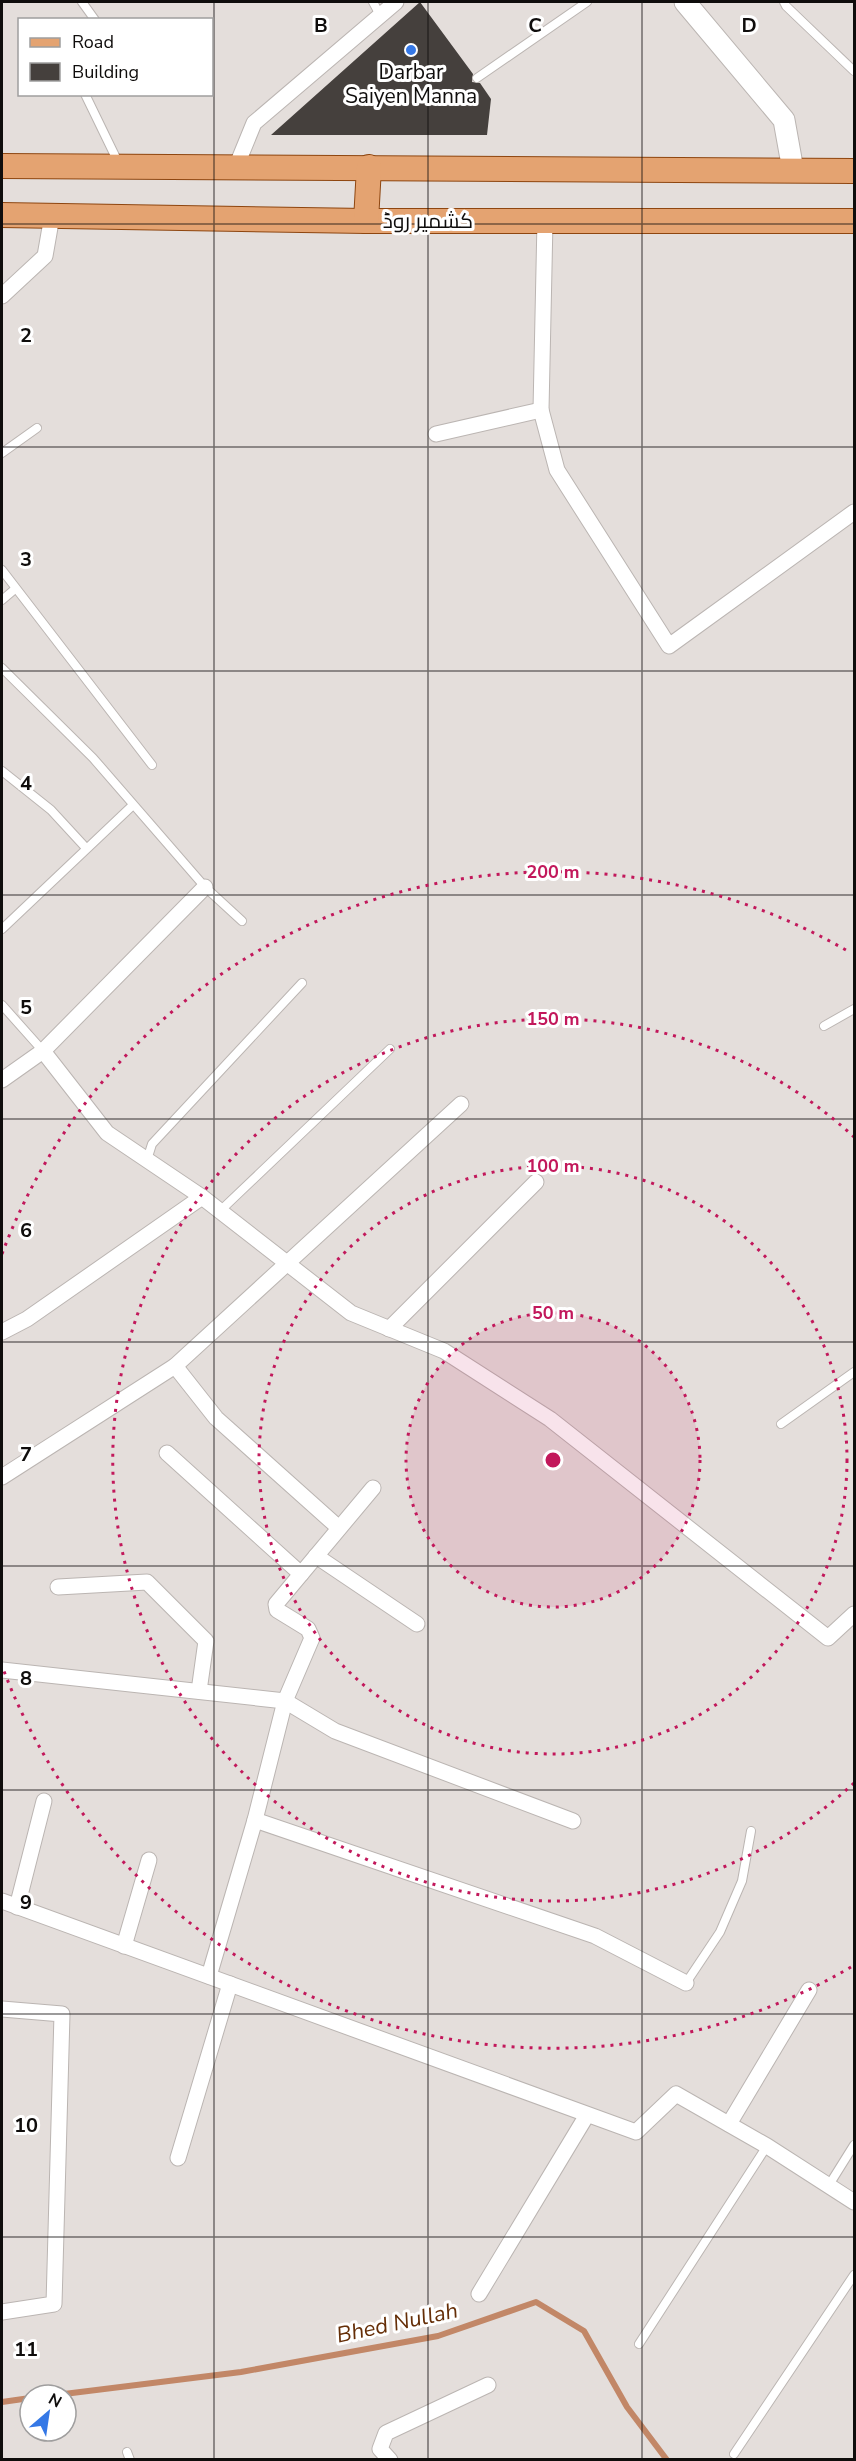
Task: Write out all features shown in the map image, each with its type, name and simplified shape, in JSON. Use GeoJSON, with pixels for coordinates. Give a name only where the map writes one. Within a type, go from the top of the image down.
{"type":"FeatureCollection","features":[{"type":"Feature","properties":{"kind":"main road"},"geometry":{"type":"LineString","coordinates":[[2,166],[855,171]]}},
{"type":"Feature","properties":{"kind":"main road"},"geometry":{"type":"LineString","coordinates":[[366,221],[369,167]]}},
{"type":"Feature","properties":{"kind":"main road","name":"کشمیر روڈ"},"geometry":{"type":"LineString","coordinates":[[2,215],[366,221],[855,221]]}},
{"type":"Feature","properties":{"kind":"street"},"geometry":{"type":"LineString","coordinates":[[236,167],[254,123],[376,8],[396,2]]}},
{"type":"Feature","properties":{"kind":"street"},"geometry":{"type":"LineString","coordinates":[[686,2],[784,120],[793,171]]}},
{"type":"Feature","properties":{"kind":"street"},"geometry":{"type":"LineString","coordinates":[[2,296],[45,256],[52,216]]}},
{"type":"Feature","properties":{"kind":"street"},"geometry":{"type":"LineString","coordinates":[[545,221],[541,410],[557,470],[669,646],[855,512]]}},
{"type":"Feature","properties":{"kind":"street"},"geometry":{"type":"LineString","coordinates":[[436,434],[541,410]]}},
{"type":"Feature","properties":{"kind":"street"},"geometry":{"type":"LineString","coordinates":[[2,1080],[43,1051],[205,886]]}},
{"type":"Feature","properties":{"kind":"street"},"geometry":{"type":"LineString","coordinates":[[43,1051],[107,1133],[202,1197],[351,1313],[444,1351],[550,1419],[828,1638],[855,1614]]}},
{"type":"Feature","properties":{"kind":"street"},"geometry":{"type":"LineString","coordinates":[[2,1477],[175,1366],[461,1104]]}},
{"type":"Feature","properties":{"kind":"street"},"geometry":{"type":"LineString","coordinates":[[389,1329],[536,1182]]}},
{"type":"Feature","properties":{"kind":"street"},"geometry":{"type":"LineString","coordinates":[[2,1332],[27,1319],[202,1197]]}},
{"type":"Feature","properties":{"kind":"street"},"geometry":{"type":"LineString","coordinates":[[175,1366],[216,1418],[339,1528]]}},
{"type":"Feature","properties":{"kind":"street"},"geometry":{"type":"LineString","coordinates":[[167,1453],[301,1574]]}},
{"type":"Feature","properties":{"kind":"street"},"geometry":{"type":"LineString","coordinates":[[209,1976],[255,1820],[285,1701],[312,1638],[308,1629],[277,1610],[276,1604],[373,1488]]}},
{"type":"Feature","properties":{"kind":"street"},"geometry":{"type":"LineString","coordinates":[[316,1556],[417,1624]]}},
{"type":"Feature","properties":{"kind":"street"},"geometry":{"type":"LineString","coordinates":[[58,1587],[147,1582],[206,1641],[199,1691]]}},
{"type":"Feature","properties":{"kind":"street"},"geometry":{"type":"LineString","coordinates":[[2,1670],[285,1701],[335,1731],[573,1821]]}},
{"type":"Feature","properties":{"kind":"street"},"geometry":{"type":"LineString","coordinates":[[17,1907],[44,1801]]}},
{"type":"Feature","properties":{"kind":"street"},"geometry":{"type":"LineString","coordinates":[[255,1820],[595,1936],[686,1983]]}},
{"type":"Feature","properties":{"kind":"street"},"geometry":{"type":"LineString","coordinates":[[124,1946],[149,1860]]}},
{"type":"Feature","properties":{"kind":"street"},"geometry":{"type":"LineString","coordinates":[[2,1901],[636,2132],[676,2094],[767,2146],[855,2202]]}},
{"type":"Feature","properties":{"kind":"street"},"geometry":{"type":"LineString","coordinates":[[178,2158],[230,1984]]}},
{"type":"Feature","properties":{"kind":"street"},"geometry":{"type":"LineString","coordinates":[[729,2124],[809,1990]]}},
{"type":"Feature","properties":{"kind":"street"},"geometry":{"type":"LineString","coordinates":[[2,2009],[62,2014],[54,2304],[2,2312]]}},
{"type":"Feature","properties":{"kind":"street"},"geometry":{"type":"LineString","coordinates":[[479,2294],[587,2115]]}},
{"type":"Feature","properties":{"kind":"street"},"geometry":{"type":"LineString","coordinates":[[390,2460],[381,2449],[386,2433],[488,2385]]}},
{"type":"Feature","properties":{"kind":"lane"},"geometry":{"type":"LineString","coordinates":[[82,2],[94,18]]}},
{"type":"Feature","properties":{"kind":"lane"},"geometry":{"type":"LineString","coordinates":[[477,78],[587,2]]}},
{"type":"Feature","properties":{"kind":"lane"},"geometry":{"type":"LineString","coordinates":[[784,2],[855,70]]}},
{"type":"Feature","properties":{"kind":"lane"},"geometry":{"type":"LineString","coordinates":[[86,96],[120,166]]}},
{"type":"Feature","properties":{"kind":"lane"},"geometry":{"type":"LineString","coordinates":[[2,453],[37,428]]}},
{"type":"Feature","properties":{"kind":"lane"},"geometry":{"type":"LineString","coordinates":[[2,570],[152,765]]}},
{"type":"Feature","properties":{"kind":"lane"},"geometry":{"type":"LineString","coordinates":[[2,600],[15,589]]}},
{"type":"Feature","properties":{"kind":"lane"},"geometry":{"type":"LineString","coordinates":[[2,668],[93,758],[205,886],[242,921]]}},
{"type":"Feature","properties":{"kind":"lane"},"geometry":{"type":"LineString","coordinates":[[2,771],[51,810],[86,848]]}},
{"type":"Feature","properties":{"kind":"lane"},"geometry":{"type":"LineString","coordinates":[[2,929],[133,805]]}},
{"type":"Feature","properties":{"kind":"lane"},"geometry":{"type":"LineString","coordinates":[[147,1160],[152,1144],[302,983]]}},
{"type":"Feature","properties":{"kind":"lane"},"geometry":{"type":"LineString","coordinates":[[2,1005],[43,1051]]}},
{"type":"Feature","properties":{"kind":"lane"},"geometry":{"type":"LineString","coordinates":[[824,1026],[855,1009]]}},
{"type":"Feature","properties":{"kind":"lane"},"geometry":{"type":"LineString","coordinates":[[220,1212],[390,1049]]}},
{"type":"Feature","properties":{"kind":"lane"},"geometry":{"type":"LineString","coordinates":[[782,1424],[855,1372]]}},
{"type":"Feature","properties":{"kind":"lane"},"geometry":{"type":"LineString","coordinates":[[686,1983],[720,1932],[742,1881],[751,1831]]}},
{"type":"Feature","properties":{"kind":"lane"},"geometry":{"type":"LineString","coordinates":[[829,2185],[855,2145]]}},
{"type":"Feature","properties":{"kind":"lane"},"geometry":{"type":"LineString","coordinates":[[639,2344],[767,2146]]}},
{"type":"Feature","properties":{"kind":"lane"},"geometry":{"type":"LineString","coordinates":[[734,2454],[855,2275]]}},
{"type":"Feature","properties":{"kind":"building","name":"Darbar Saiyen Manna"},"geometry":{"type":"Polygon","coordinates":[[[420,2],[473,74],[472,82],[480,83],[491,99],[487,135],[271,135],[420,2]]]}},
{"type":"Feature","properties":{"kind":"waterway","name":"Bhed Nullah"},"geometry":{"type":"LineString","coordinates":[[78,2392],[241,2372],[438,2336],[536,2302],[584,2331],[627,2407],[667,2460]]}},
{"type":"Feature","properties":{"kind":"waterway","name":"Bhed Nullah"},"geometry":{"type":"LineString","coordinates":[[2,2402],[18,2400]]}},
{"type":"Feature","properties":{"kind":"place","name":"Darbar Saiyen Manna"},"geometry":{"type":"Point","coordinates":[411,50]}}]}
